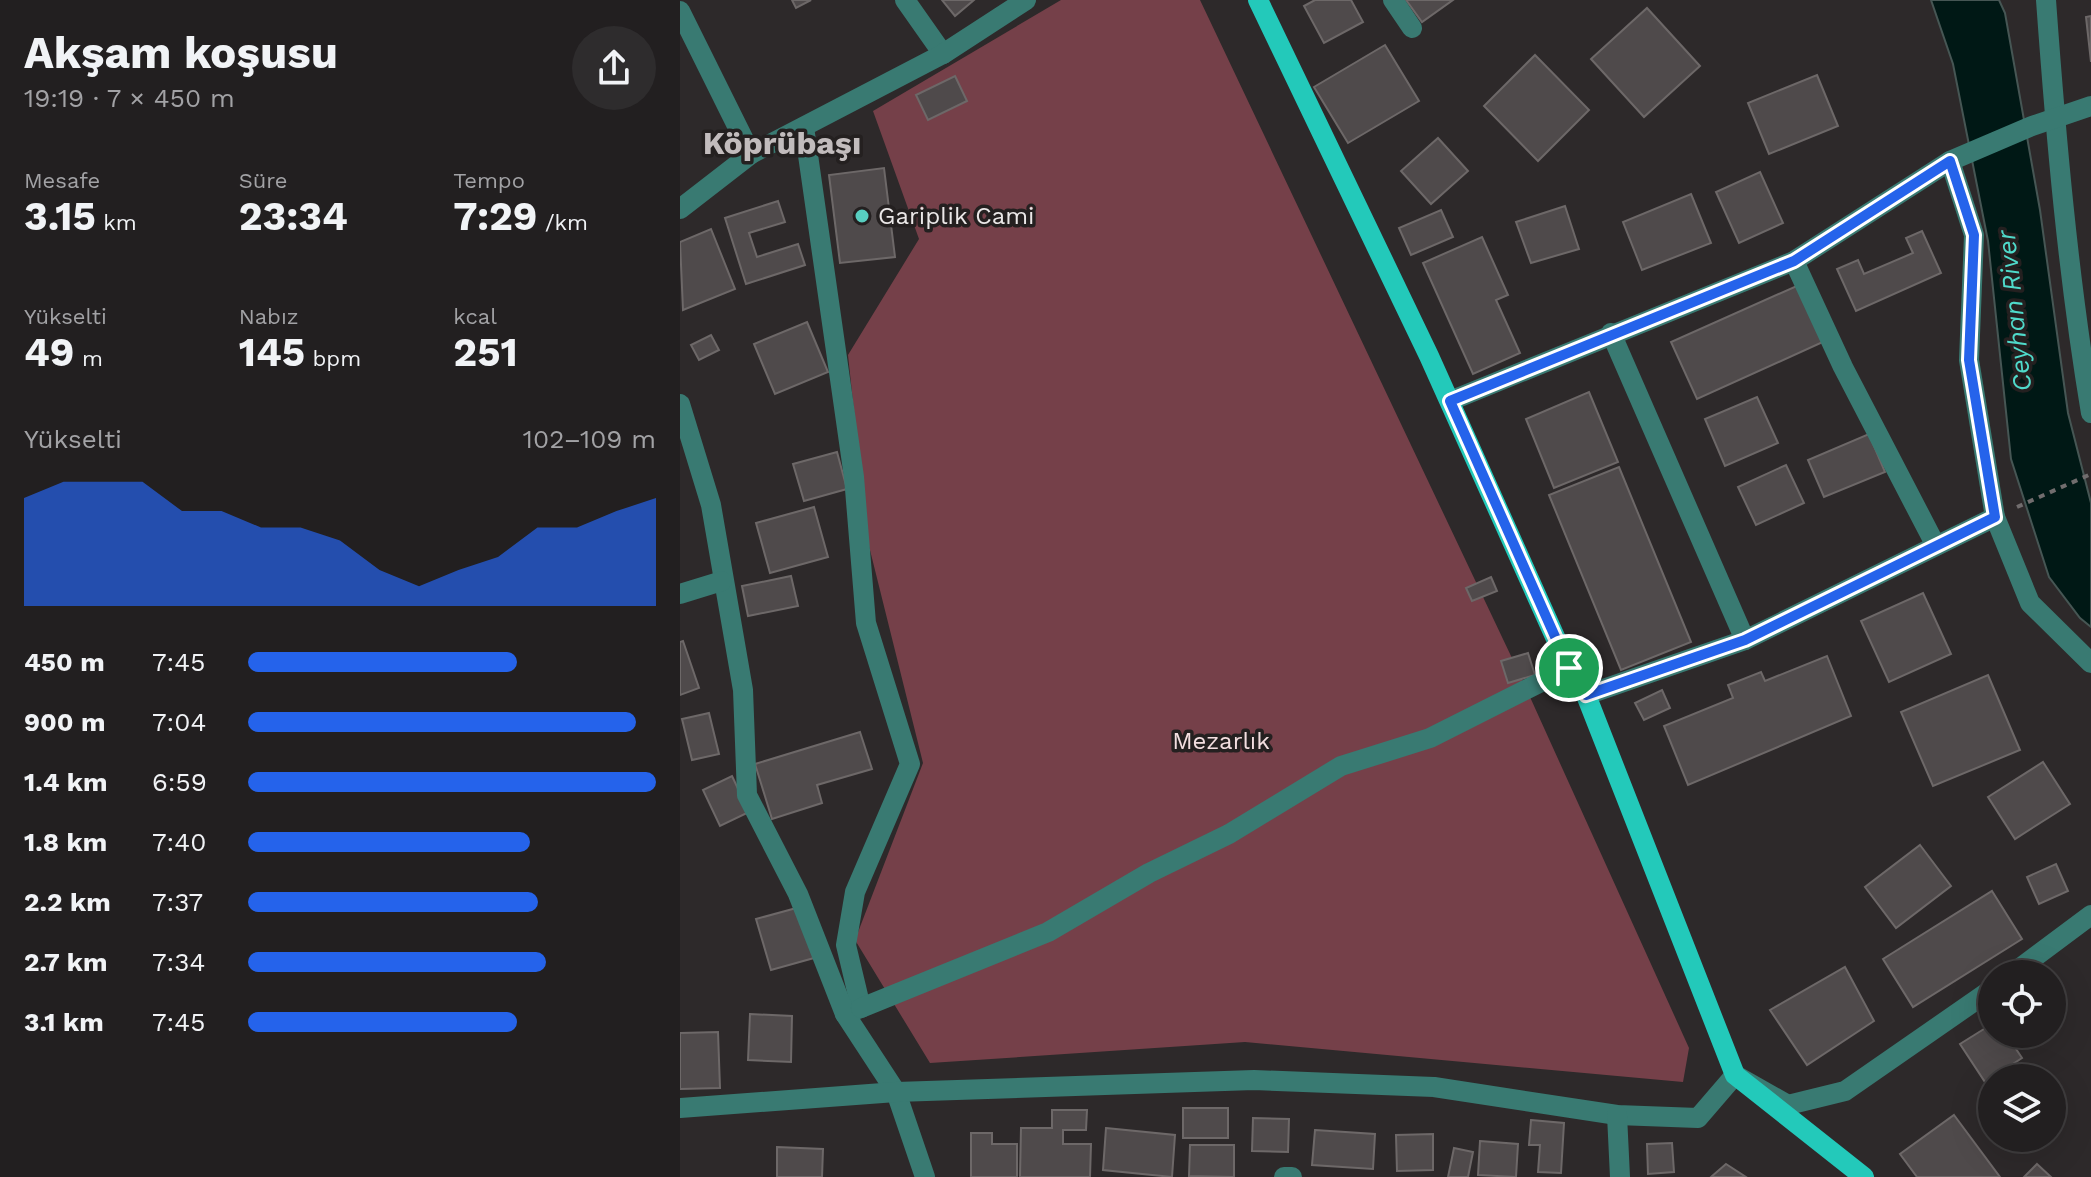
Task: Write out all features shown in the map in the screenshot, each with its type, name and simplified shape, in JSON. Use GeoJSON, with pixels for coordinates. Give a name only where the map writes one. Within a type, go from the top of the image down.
{"type":"FeatureCollection","features":[{"type":"Feature","properties":{"kind":"main road"},"geometry":{"type":"LineString","coordinates":[[1258,0],[1450,401],[1569,668],[1586,695],[1735,1075],[1864,1177]]}},
{"type":"Feature","properties":{"kind":"street"},"geometry":{"type":"LineString","coordinates":[[905,0],[943,54]]}},
{"type":"Feature","properties":{"kind":"street"},"geometry":{"type":"LineString","coordinates":[[680,209],[751,154],[943,54],[1026,0]]}},
{"type":"Feature","properties":{"kind":"street"},"geometry":{"type":"LineString","coordinates":[[1393,0],[1412,28]]}},
{"type":"Feature","properties":{"kind":"street"},"geometry":{"type":"LineString","coordinates":[[2046,0],[2054,118],[2091,413]]}},
{"type":"Feature","properties":{"kind":"street"},"geometry":{"type":"LineString","coordinates":[[680,11],[751,154]]}},
{"type":"Feature","properties":{"kind":"street"},"geometry":{"type":"LineString","coordinates":[[1450,401],[1794,261],[1950,161],[2032,126],[2091,106]]}},
{"type":"Feature","properties":{"kind":"street"},"geometry":{"type":"LineString","coordinates":[[804,127],[854,477],[866,623],[910,764],[855,892],[846,945],[853,1011]]}},
{"type":"Feature","properties":{"kind":"street"},"geometry":{"type":"LineString","coordinates":[[1950,161],[1974,235],[1969,360],[1995,517],[2030,603],[2091,663]]}},
{"type":"Feature","properties":{"kind":"street"},"geometry":{"type":"LineString","coordinates":[[1794,261],[1843,367],[1936,546]]}},
{"type":"Feature","properties":{"kind":"street"},"geometry":{"type":"LineString","coordinates":[[1611,333],[1745,640]]}},
{"type":"Feature","properties":{"kind":"street"},"geometry":{"type":"LineString","coordinates":[[680,404],[711,505],[743,690],[747,795],[896,1092],[925,1177]]}},
{"type":"Feature","properties":{"kind":"street"},"geometry":{"type":"LineString","coordinates":[[1586,695],[1745,640],[1995,517]]}},
{"type":"Feature","properties":{"kind":"street"},"geometry":{"type":"LineString","coordinates":[[680,594],[722,581]]}},
{"type":"Feature","properties":{"kind":"street"},"geometry":{"type":"LineString","coordinates":[[853,1011],[1048,932],[1149,873],[1229,834],[1341,766],[1430,738],[1569,668]]}},
{"type":"Feature","properties":{"kind":"street"},"geometry":{"type":"LineString","coordinates":[[2031,960],[2091,915]]}},
{"type":"Feature","properties":{"kind":"street"},"geometry":{"type":"LineString","coordinates":[[680,1108],[896,1092],[1254,1080],[1434,1087],[1617,1115],[1698,1118],[1735,1075],[1788,1105],[1845,1091],[1978,999]]}},
{"type":"Feature","properties":{"kind":"street"},"geometry":{"type":"LineString","coordinates":[[1617,1115],[1620,1177]]}},
{"type":"Feature","properties":{"kind":"street"},"geometry":{"type":"LineString","coordinates":[[1284,1177],[1292,1177]]}},
{"type":"Feature","properties":{"kind":"path"},"geometry":{"type":"LineString","coordinates":[[1995,517],[2091,474]]}},
{"type":"Feature","properties":{"kind":"green space","name":"Mezarlık"},"geometry":{"type":"Polygon","coordinates":[[[1061,0],[1200,0],[1520,675],[1689,1048],[1683,1082],[1245,1042],[930,1063],[855,940],[923,763],[868,542],[848,355],[919,239],[873,111],[1061,0]]]}},
{"type":"Feature","properties":{"kind":"water","name":"Ceyhan River"},"geometry":{"type":"Polygon","coordinates":[[[1931,0],[1999,0],[2005,13],[2040,210],[2068,413],[2091,503],[2091,627],[2080,618],[2049,577],[2011,459],[1988,241],[1953,64],[1931,0]]]}},
{"type":"Feature","properties":{"kind":"building"},"geometry":{"type":"Polygon","coordinates":[[[792,0],[811,0],[796,8],[792,0]]]}},
{"type":"Feature","properties":{"kind":"building"},"geometry":{"type":"Polygon","coordinates":[[[942,0],[974,0],[955,16],[942,0]]]}},
{"type":"Feature","properties":{"kind":"building"},"geometry":{"type":"Polygon","coordinates":[[[1315,0],[1351,0],[1363,22],[1324,43],[1304,6],[1315,0]]]}},
{"type":"Feature","properties":{"kind":"building"},"geometry":{"type":"Polygon","coordinates":[[[1406,0],[1453,0],[1422,22],[1406,0]]]}},
{"type":"Feature","properties":{"kind":"building"},"geometry":{"type":"Polygon","coordinates":[[[1647,8],[1700,66],[1644,117],[1591,59],[1647,8]]]}},
{"type":"Feature","properties":{"kind":"building"},"geometry":{"type":"Polygon","coordinates":[[[2091,16],[2091,62],[2086,17],[2091,16]]]}},
{"type":"Feature","properties":{"kind":"building"},"geometry":{"type":"Polygon","coordinates":[[[1385,45],[1419,101],[1348,143],[1314,87],[1385,45]]]}},
{"type":"Feature","properties":{"kind":"building"},"geometry":{"type":"Polygon","coordinates":[[[1535,55],[1589,110],[1538,161],[1484,106],[1535,55]]]}},
{"type":"Feature","properties":{"kind":"building"},"geometry":{"type":"Polygon","coordinates":[[[1817,75],[1838,126],[1769,154],[1748,103],[1817,75]]]}},
{"type":"Feature","properties":{"kind":"building"},"geometry":{"type":"Polygon","coordinates":[[[955,76],[967,101],[928,120],[916,95],[955,76]]]}},
{"type":"Feature","properties":{"kind":"building"},"geometry":{"type":"Polygon","coordinates":[[[1438,138],[1468,171],[1431,204],[1401,171],[1438,138]]]}},
{"type":"Feature","properties":{"kind":"building","name":"Gariplik Cami"},"geometry":{"type":"Polygon","coordinates":[[[884,168],[895,257],[840,263],[829,175],[884,168]]]}},
{"type":"Feature","properties":{"kind":"building"},"geometry":{"type":"Polygon","coordinates":[[[1760,172],[1783,223],[1739,243],[1716,192],[1760,172]]]}},
{"type":"Feature","properties":{"kind":"building"},"geometry":{"type":"Polygon","coordinates":[[[1691,194],[1711,243],[1642,270],[1623,222],[1691,194]]]}},
{"type":"Feature","properties":{"kind":"building"},"geometry":{"type":"Polygon","coordinates":[[[778,201],[785,222],[749,233],[757,257],[798,244],[805,265],[746,284],[725,218],[778,201]]]}},
{"type":"Feature","properties":{"kind":"building"},"geometry":{"type":"Polygon","coordinates":[[[1565,206],[1579,249],[1531,263],[1516,222],[1565,206]]]}},
{"type":"Feature","properties":{"kind":"building"},"geometry":{"type":"Polygon","coordinates":[[[1441,210],[1453,237],[1411,255],[1399,228],[1441,210]]]}},
{"type":"Feature","properties":{"kind":"building"},"geometry":{"type":"Polygon","coordinates":[[[711,229],[735,289],[683,310],[680,242],[711,229]]]}},
{"type":"Feature","properties":{"kind":"building"},"geometry":{"type":"Polygon","coordinates":[[[1922,231],[1941,273],[1856,311],[1837,269],[1858,260],[1864,274],[1913,253],[1906,238],[1922,231]]]}},
{"type":"Feature","properties":{"kind":"building"},"geometry":{"type":"Polygon","coordinates":[[[1482,237],[1508,295],[1496,300],[1520,353],[1473,374],[1423,263],[1482,237]]]}},
{"type":"Feature","properties":{"kind":"building"},"geometry":{"type":"Polygon","coordinates":[[[1799,285],[1825,341],[1697,399],[1671,342],[1799,285]]]}},
{"type":"Feature","properties":{"kind":"building"},"geometry":{"type":"Polygon","coordinates":[[[807,322],[828,372],[775,394],[754,344],[807,322]]]}},
{"type":"Feature","properties":{"kind":"building"},"geometry":{"type":"Polygon","coordinates":[[[711,335],[719,350],[699,360],[691,345],[711,335]]]}},
{"type":"Feature","properties":{"kind":"building"},"geometry":{"type":"Polygon","coordinates":[[[1589,392],[1618,462],[1554,488],[1526,419],[1589,392]]]}},
{"type":"Feature","properties":{"kind":"building"},"geometry":{"type":"Polygon","coordinates":[[[1757,397],[1778,443],[1725,466],[1705,419],[1757,397]]]}},
{"type":"Feature","properties":{"kind":"building"},"geometry":{"type":"Polygon","coordinates":[[[1869,434],[1885,472],[1824,497],[1808,460],[1869,434]]]}},
{"type":"Feature","properties":{"kind":"building"},"geometry":{"type":"Polygon","coordinates":[[[837,452],[847,489],[804,501],[793,464],[837,452]]]}},
{"type":"Feature","properties":{"kind":"building"},"geometry":{"type":"Polygon","coordinates":[[[1786,465],[1804,503],[1756,525],[1738,487],[1786,465]]]}},
{"type":"Feature","properties":{"kind":"building"},"geometry":{"type":"Polygon","coordinates":[[[1619,467],[1691,642],[1621,670],[1549,495],[1619,467]]]}},
{"type":"Feature","properties":{"kind":"building"},"geometry":{"type":"Polygon","coordinates":[[[814,507],[828,557],[770,573],[756,523],[814,507]]]}},
{"type":"Feature","properties":{"kind":"building"},"geometry":{"type":"Polygon","coordinates":[[[791,576],[798,606],[748,616],[742,586],[791,576]]]}},
{"type":"Feature","properties":{"kind":"building"},"geometry":{"type":"Polygon","coordinates":[[[1491,577],[1497,591],[1472,601],[1466,588],[1491,577]]]}},
{"type":"Feature","properties":{"kind":"building"},"geometry":{"type":"Polygon","coordinates":[[[1923,593],[1951,654],[1889,682],[1861,621],[1923,593]]]}},
{"type":"Feature","properties":{"kind":"building"},"geometry":{"type":"Polygon","coordinates":[[[683,641],[699,688],[680,695],[680,642],[683,641]]]}},
{"type":"Feature","properties":{"kind":"building"},"geometry":{"type":"Polygon","coordinates":[[[1528,653],[1535,675],[1508,683],[1501,661],[1528,653]]]}},
{"type":"Feature","properties":{"kind":"building"},"geometry":{"type":"Polygon","coordinates":[[[1827,656],[1851,716],[1688,785],[1664,726],[1733,698],[1728,685],[1761,672],[1765,681],[1827,656]]]}},
{"type":"Feature","properties":{"kind":"building"},"geometry":{"type":"Polygon","coordinates":[[[1988,675],[2020,750],[1933,786],[1901,712],[1988,675]]]}},
{"type":"Feature","properties":{"kind":"building"},"geometry":{"type":"Polygon","coordinates":[[[1662,690],[1670,708],[1644,720],[1635,703],[1662,690]]]}},
{"type":"Feature","properties":{"kind":"building"},"geometry":{"type":"Polygon","coordinates":[[[709,713],[719,754],[692,760],[682,719],[709,713]]]}},
{"type":"Feature","properties":{"kind":"building"},"geometry":{"type":"Polygon","coordinates":[[[860,732],[872,769],[817,785],[822,803],[772,819],[755,764],[860,732]]]}},
{"type":"Feature","properties":{"kind":"building"},"geometry":{"type":"Polygon","coordinates":[[[2043,762],[2070,804],[2015,839],[1988,797],[2043,762]]]}},
{"type":"Feature","properties":{"kind":"building"},"geometry":{"type":"Polygon","coordinates":[[[732,776],[749,812],[720,826],[703,790],[732,776]]]}},
{"type":"Feature","properties":{"kind":"building"},"geometry":{"type":"Polygon","coordinates":[[[1920,845],[1951,886],[1896,928],[1865,887],[1920,845]]]}},
{"type":"Feature","properties":{"kind":"building"},"geometry":{"type":"Polygon","coordinates":[[[2056,864],[2068,891],[2039,904],[2027,877],[2056,864]]]}},
{"type":"Feature","properties":{"kind":"building"},"geometry":{"type":"Polygon","coordinates":[[[1992,891],[2022,939],[1988,960],[1978,960],[1978,966],[1913,1007],[1883,959],[1992,891]]]}},
{"type":"Feature","properties":{"kind":"building"},"geometry":{"type":"Polygon","coordinates":[[[800,907],[814,958],[771,970],[756,919],[800,907]]]}},
{"type":"Feature","properties":{"kind":"building"},"geometry":{"type":"Polygon","coordinates":[[[1845,967],[1874,1021],[1807,1065],[1770,1010],[1845,967]]]}},
{"type":"Feature","properties":{"kind":"building"},"geometry":{"type":"Polygon","coordinates":[[[750,1014],[792,1016],[791,1062],[748,1060],[750,1014]]]}},
{"type":"Feature","properties":{"kind":"building"},"geometry":{"type":"Polygon","coordinates":[[[718,1032],[720,1088],[680,1089],[680,1033],[718,1032]]]}},
{"type":"Feature","properties":{"kind":"building"},"geometry":{"type":"Polygon","coordinates":[[[1978,1033],[1978,1048],[2015,1048],[2022,1058],[2013,1064],[1978,1064],[1978,1071],[1960,1044],[1978,1033]]]}},
{"type":"Feature","properties":{"kind":"building"},"geometry":{"type":"Polygon","coordinates":[[[1183,1108],[1228,1108],[1228,1138],[1183,1138],[1183,1108]]]}},
{"type":"Feature","properties":{"kind":"building"},"geometry":{"type":"Polygon","coordinates":[[[1052,1110],[1087,1110],[1086,1130],[1063,1130],[1063,1144],[1091,1144],[1090,1177],[1020,1177],[1021,1128],[1052,1128],[1052,1110]]]}},
{"type":"Feature","properties":{"kind":"building"},"geometry":{"type":"Polygon","coordinates":[[[1954,1115],[1978,1147],[1978,1152],[1981,1152],[2000,1177],[1917,1177],[1900,1154],[1954,1115]]]}},
{"type":"Feature","properties":{"kind":"building"},"geometry":{"type":"Polygon","coordinates":[[[1253,1118],[1289,1119],[1288,1152],[1252,1151],[1253,1118]]]}},
{"type":"Feature","properties":{"kind":"building"},"geometry":{"type":"Polygon","coordinates":[[[1531,1120],[1564,1123],[1561,1173],[1538,1172],[1540,1145],[1529,1145],[1531,1120]]]}},
{"type":"Feature","properties":{"kind":"building"},"geometry":{"type":"Polygon","coordinates":[[[1106,1128],[1175,1135],[1172,1177],[1103,1170],[1106,1128]]]}},
{"type":"Feature","properties":{"kind":"building"},"geometry":{"type":"Polygon","coordinates":[[[1315,1130],[1375,1134],[1373,1169],[1312,1165],[1315,1130]]]}},
{"type":"Feature","properties":{"kind":"building"},"geometry":{"type":"Polygon","coordinates":[[[971,1133],[992,1133],[992,1144],[1017,1144],[1017,1177],[971,1177],[971,1133]]]}},
{"type":"Feature","properties":{"kind":"building"},"geometry":{"type":"Polygon","coordinates":[[[1433,1134],[1433,1170],[1397,1171],[1396,1135],[1433,1134]]]}},
{"type":"Feature","properties":{"kind":"building"},"geometry":{"type":"Polygon","coordinates":[[[1480,1141],[1518,1144],[1516,1177],[1478,1175],[1480,1141]]]}},
{"type":"Feature","properties":{"kind":"building"},"geometry":{"type":"Polygon","coordinates":[[[1672,1143],[1674,1172],[1648,1174],[1647,1144],[1672,1143]]]}},
{"type":"Feature","properties":{"kind":"building"},"geometry":{"type":"Polygon","coordinates":[[[1190,1145],[1234,1145],[1234,1177],[1189,1176],[1190,1145]]]}},
{"type":"Feature","properties":{"kind":"building"},"geometry":{"type":"Polygon","coordinates":[[[777,1147],[823,1149],[822,1177],[777,1177],[777,1147]]]}},
{"type":"Feature","properties":{"kind":"building"},"geometry":{"type":"Polygon","coordinates":[[[1454,1148],[1473,1152],[1468,1177],[1448,1177],[1454,1148]]]}},
{"type":"Feature","properties":{"kind":"building"},"geometry":{"type":"Polygon","coordinates":[[[1726,1164],[1746,1177],[1711,1177],[1726,1164]]]}},
{"type":"Feature","properties":{"kind":"building"},"geometry":{"type":"Polygon","coordinates":[[[2037,1164],[2051,1177],[2024,1177],[2037,1164]]]}},
{"type":"Feature","properties":{"kind":"place","name":"Gariplik Cami"},"geometry":{"type":"Point","coordinates":[862,216]}},
{"type":"Feature","properties":{"kind":"district","name":"Köprübaşı"},"geometry":{"type":"Point","coordinates":[782,143]}},
{"type":"Feature","properties":{"kind":"route"},"geometry":{"type":"LineString","coordinates":[[1950,161],[1974,235],[1969,360],[1995,517],[1745,640],[1586,695],[1569,668],[1450,401],[1794,261],[1950,161]]}}]}
